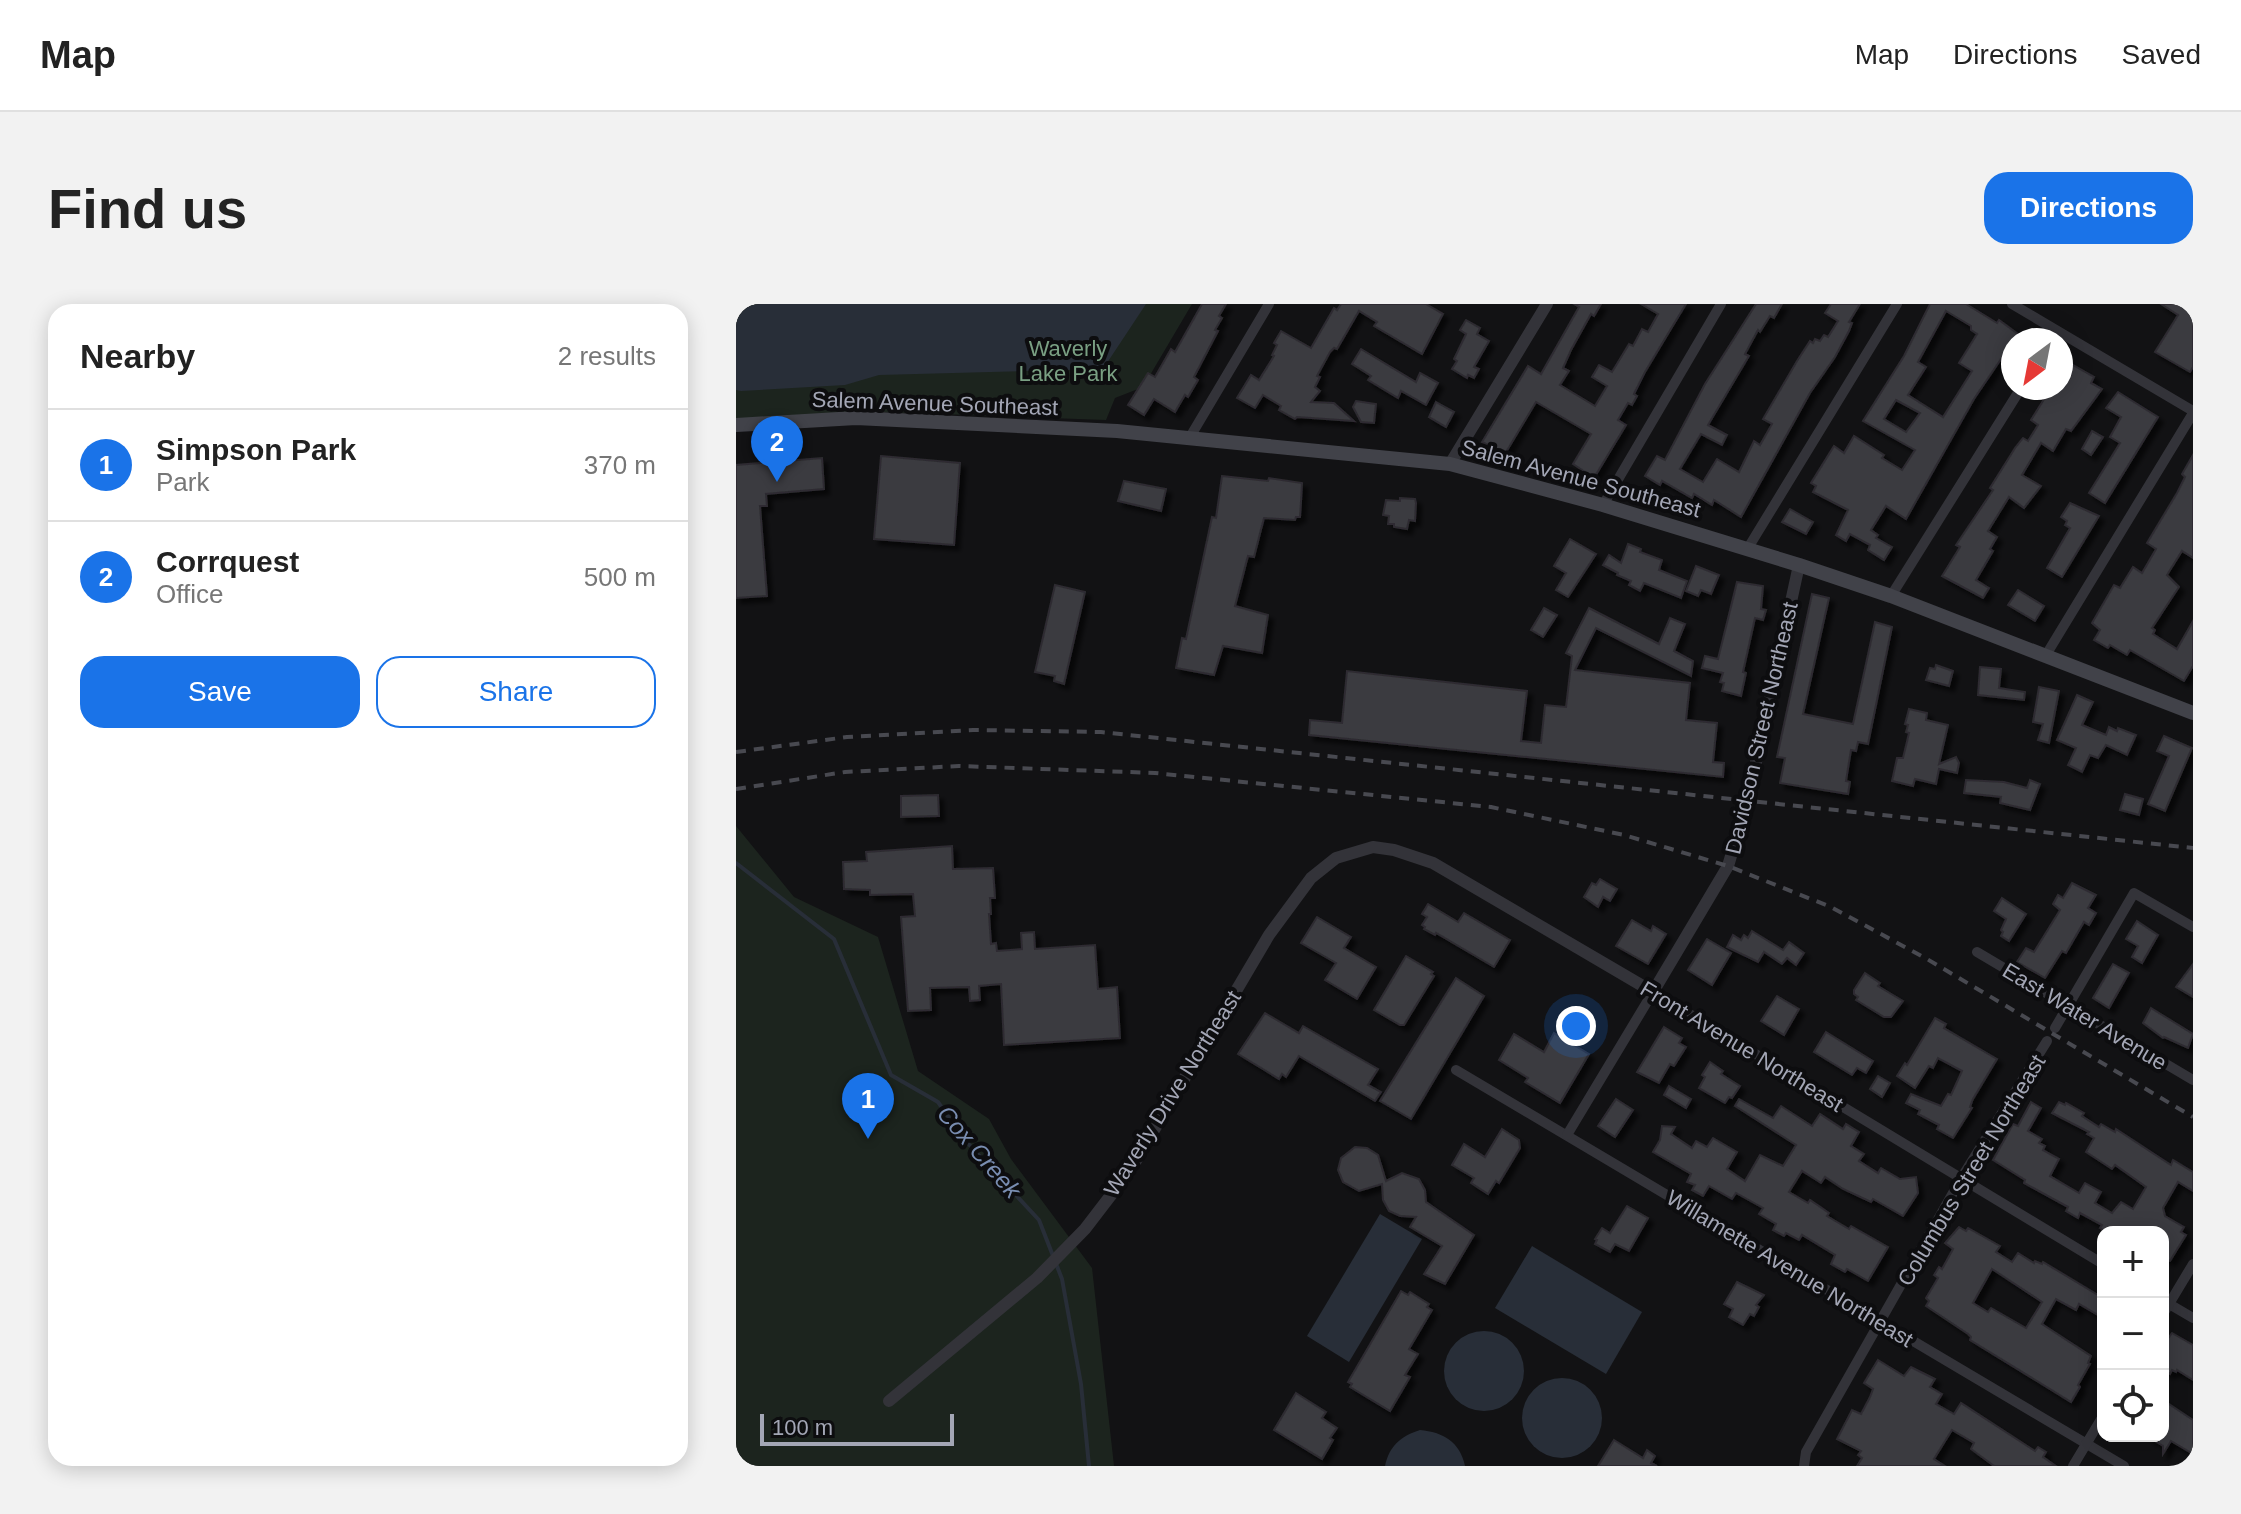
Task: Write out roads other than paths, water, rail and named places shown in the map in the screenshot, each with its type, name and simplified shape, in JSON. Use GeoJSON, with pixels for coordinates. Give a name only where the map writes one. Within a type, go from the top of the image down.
{"type":"FeatureCollection","features":[{"type":"Feature","properties":{"kind":"main road","name":"Salem Avenue Southeast"},"geometry":{"type":"LineString","coordinates":[[736,425],[856,418],[1190,437],[1450,464],[1603,505],[1799,565],[1891,596],[2193,713]]}},
{"type":"Feature","properties":{"kind":"street"},"geometry":{"type":"LineString","coordinates":[[1190,437],[1269,304]]}},
{"type":"Feature","properties":{"kind":"street"},"geometry":{"type":"LineString","coordinates":[[1450,464],[1547,304]]}},
{"type":"Feature","properties":{"kind":"street"},"geometry":{"type":"LineString","coordinates":[[1603,505],[1721,304]]}},
{"type":"Feature","properties":{"kind":"street"},"geometry":{"type":"LineString","coordinates":[[1748,548],[1897,304]]}},
{"type":"Feature","properties":{"kind":"street"},"geometry":{"type":"LineString","coordinates":[[2012,304],[2045,328]]}},
{"type":"Feature","properties":{"kind":"street"},"geometry":{"type":"LineString","coordinates":[[2046,655],[2193,412],[2073,346]]}},
{"type":"Feature","properties":{"kind":"street"},"geometry":{"type":"LineString","coordinates":[[1891,596],[2014,400]]}},
{"type":"Feature","properties":{"kind":"street","name":"Davidson Street Northeast"},"geometry":{"type":"LineString","coordinates":[[1567,1135],[1728,866],[1748,799],[1799,565]]}},
{"type":"Feature","properties":{"kind":"street","name":"Front Avenue Northeast"},"geometry":{"type":"LineString","coordinates":[[1373,847],[1394,850],[1433,863],[2097,1260]]}},
{"type":"Feature","properties":{"kind":"street","name":"Waverly Drive Northeast"},"geometry":{"type":"LineString","coordinates":[[889,1401],[1037,1278],[1085,1229],[1131,1169],[1292,901],[1311,878],[1336,858],[1373,847]]}},
{"type":"Feature","properties":{"kind":"street","name":"Columbus Street Northeast"},"geometry":{"type":"LineString","coordinates":[[2055,1028],[2134,893],[2193,927]]}},
{"type":"Feature","properties":{"kind":"street","name":"East Water Avenue"},"geometry":{"type":"LineString","coordinates":[[1977,952],[2193,1080]]}},
{"type":"Feature","properties":{"kind":"street","name":"Columbus Street Northeast"},"geometry":{"type":"LineString","coordinates":[[1804,1466],[1806,1452],[1962,1177],[2047,1041]]}},
{"type":"Feature","properties":{"kind":"street","name":"Willamette Avenue Northeast"},"geometry":{"type":"LineString","coordinates":[[1456,1070],[2124,1466]]}},
{"type":"Feature","properties":{"kind":"street"},"geometry":{"type":"LineString","coordinates":[[2169,1300],[2193,1264]]}},
{"type":"Feature","properties":{"kind":"street"},"geometry":{"type":"LineString","coordinates":[[2169,1308],[2193,1318]]}},
{"type":"Feature","properties":{"kind":"street"},"geometry":{"type":"LineString","coordinates":[[2073,1466],[2097,1426]]}},
{"type":"Feature","properties":{"kind":"waterway","name":"Cox Creek"},"geometry":{"type":"LineString","coordinates":[[736,863],[834,939],[891,1075],[938,1102],[963,1138],[1039,1220],[1062,1279],[1081,1384],[1089,1466]]}},
{"type":"Feature","properties":{"kind":"railway"},"geometry":{"type":"LineString","coordinates":[[736,752],[847,737],[973,730],[1101,732],[2193,848]]}},
{"type":"Feature","properties":{"kind":"railway"},"geometry":{"type":"LineString","coordinates":[[736,789],[845,772],[959,766],[1155,773],[1491,807],[1624,835],[1728,866],[1831,907],[1927,959],[2193,1117]]}},
{"type":"Feature","properties":{"kind":"place","name":"Corrquest"},"geometry":{"type":"Point","coordinates":[777,482]}},
{"type":"Feature","properties":{"kind":"place","name":"Simpson Park"},"geometry":{"type":"Point","coordinates":[868,1139]}},
{"type":"Feature","properties":{"kind":"park label","name":"Waverly Lake Park"},"geometry":{"type":"Point","coordinates":[1068,360]}}]}
